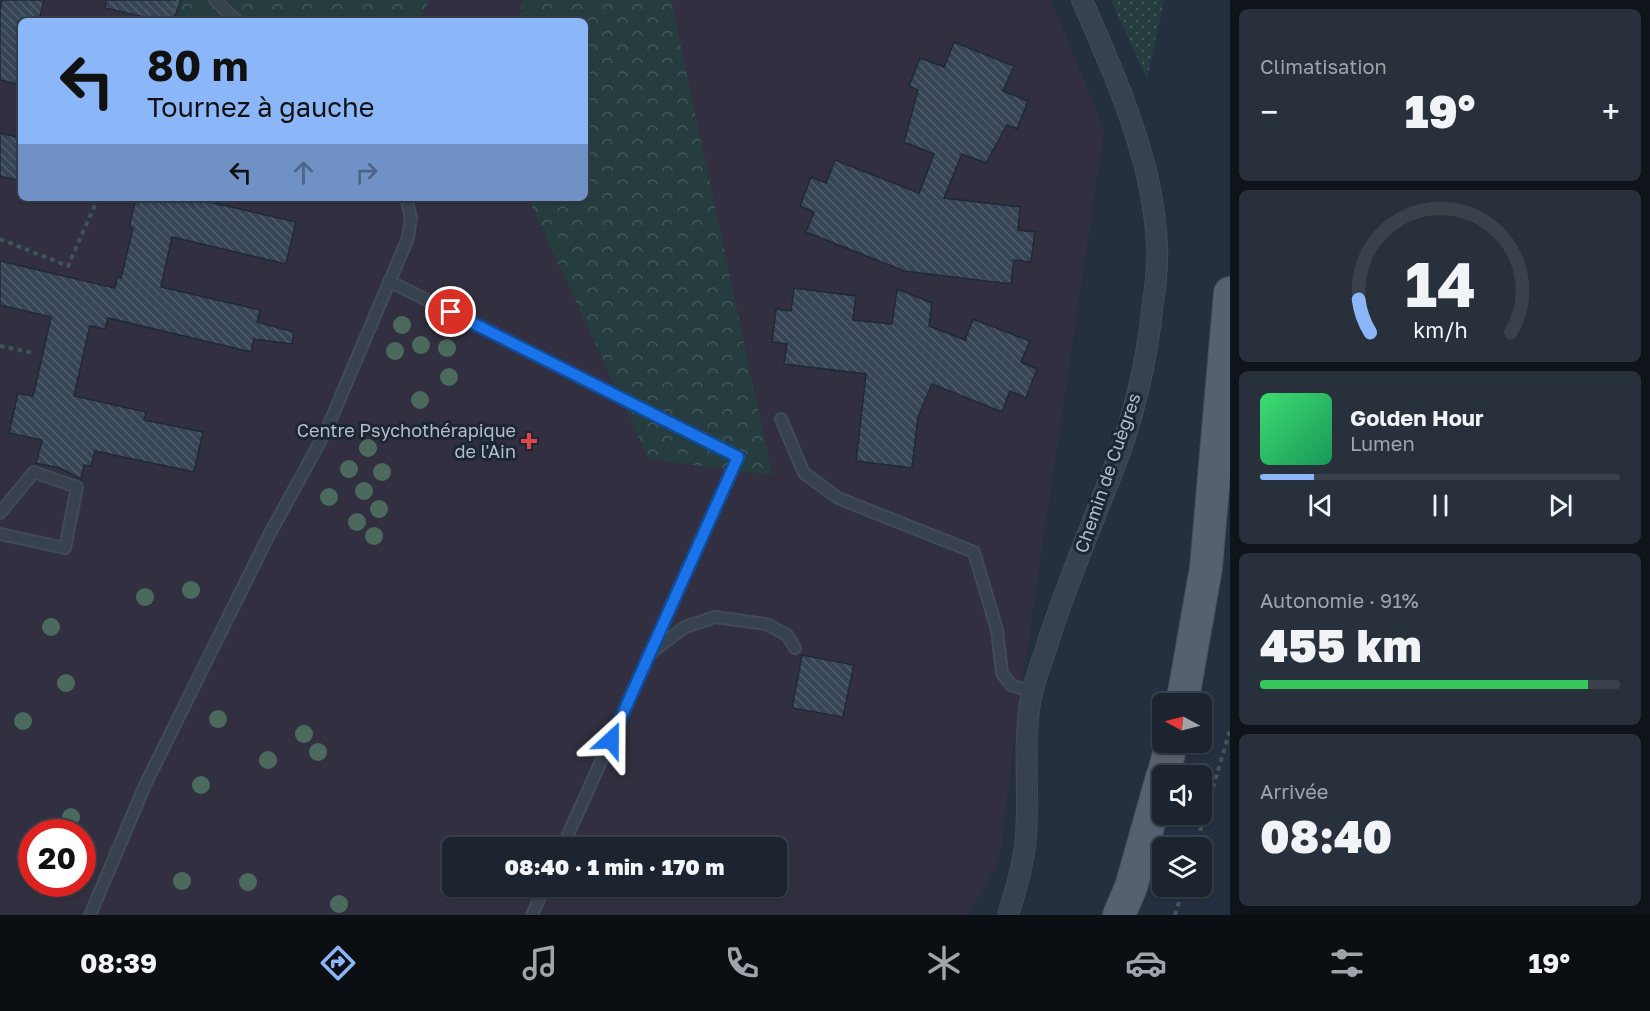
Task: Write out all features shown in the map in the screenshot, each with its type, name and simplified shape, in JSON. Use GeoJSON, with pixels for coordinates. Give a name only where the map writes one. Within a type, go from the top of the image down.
{"type":"FeatureCollection","features":[{"type":"Feature","properties":{"kind":"main road"},"geometry":{"type":"LineString","coordinates":[[1184,693],[1206,568],[1230,293]]}},
{"type":"Feature","properties":{"kind":"main road"},"geometry":{"type":"LineString","coordinates":[[1119,915],[1131,887],[1152,814]]}},
{"type":"Feature","properties":{"kind":"street","name":"Chemin de Cuègres"},"geometry":{"type":"LineString","coordinates":[[1008,915],[1025,846],[1026,732],[1032,692],[1055,622],[1112,475],[1128,425],[1143,368],[1156,277],[1157,247],[1149,183],[1136,134],[1124,97],[1082,0]]}},
{"type":"Feature","properties":{"kind":"lane"},"geometry":{"type":"LineString","coordinates":[[215,0],[234,18]]}},
{"type":"Feature","properties":{"kind":"lane"},"geometry":{"type":"LineString","coordinates":[[90,915],[146,783],[268,535],[326,431],[408,238],[411,217],[407,201]]}},
{"type":"Feature","properties":{"kind":"lane"},"geometry":{"type":"LineString","coordinates":[[389,281],[738,457],[567,837]]}},
{"type":"Feature","properties":{"kind":"lane"},"geometry":{"type":"LineString","coordinates":[[781,419],[804,473],[838,498],[974,552],[998,630],[1002,673],[1011,685],[1032,692]]}},
{"type":"Feature","properties":{"kind":"lane"},"geometry":{"type":"LineString","coordinates":[[0,513],[34,472],[77,487],[65,548],[0,534]]}},
{"type":"Feature","properties":{"kind":"lane"},"geometry":{"type":"LineString","coordinates":[[650,654],[685,627],[715,616],[766,624],[787,634],[795,648]]}},
{"type":"Feature","properties":{"kind":"lane"},"geometry":{"type":"LineString","coordinates":[[532,915],[540,897]]}},
{"type":"Feature","properties":{"kind":"path"},"geometry":{"type":"LineString","coordinates":[[171,18],[178,0]]}},
{"type":"Feature","properties":{"kind":"path"},"geometry":{"type":"LineString","coordinates":[[0,239],[68,266],[97,201]]}},
{"type":"Feature","properties":{"kind":"path"},"geometry":{"type":"LineString","coordinates":[[0,346],[34,353]]}},
{"type":"Feature","properties":{"kind":"path"},"geometry":{"type":"LineString","coordinates":[[1198,837],[1230,730]]}},
{"type":"Feature","properties":{"kind":"path"},"geometry":{"type":"LineString","coordinates":[[1175,915],[1181,897]]}},
{"type":"Feature","properties":{"kind":"shaded area","name":"Centre Psychothérapique de l'Ain"},"geometry":{"type":"Polygon","coordinates":[[[0,0],[1051,0],[1104,129],[1022,684],[999,861],[968,915],[0,915],[0,0]]]}},
{"type":"Feature","properties":{"kind":"green space"},"geometry":{"type":"Polygon","coordinates":[[[180,0],[429,0],[420,18],[178,18],[180,0]]]}},
{"type":"Feature","properties":{"kind":"green space"},"geometry":{"type":"Polygon","coordinates":[[[523,0],[671,0],[772,475],[649,459],[529,201],[588,201],[588,18],[520,18],[523,0]]]}},
{"type":"Feature","properties":{"kind":"green space"},"geometry":{"type":"Polygon","coordinates":[[[1111,0],[1164,0],[1147,79],[1111,0]]]}},
{"type":"Feature","properties":{"kind":"building"},"geometry":{"type":"Polygon","coordinates":[[[2,0],[44,0],[40,18],[18,18],[18,84],[0,80],[2,0]]]}},
{"type":"Feature","properties":{"kind":"building"},"geometry":{"type":"Polygon","coordinates":[[[106,0],[181,0],[174,18],[149,18],[105,8],[106,0]]]}},
{"type":"Feature","properties":{"kind":"building"},"geometry":{"type":"Polygon","coordinates":[[[954,42],[1014,66],[1003,91],[1028,101],[1017,129],[1007,125],[986,163],[962,154],[944,198],[1020,207],[1018,230],[1035,232],[1031,262],[1014,260],[1011,284],[904,271],[806,232],[814,212],[800,206],[811,177],[826,183],[835,160],[919,193],[934,154],[904,142],[918,90],[909,86],[920,58],[944,67],[954,42]]]}},
{"type":"Feature","properties":{"kind":"building"},"geometry":{"type":"Polygon","coordinates":[[[0,133],[18,137],[18,180],[0,176],[0,133]]]}},
{"type":"Feature","properties":{"kind":"building"},"geometry":{"type":"Polygon","coordinates":[[[135,201],[205,201],[296,222],[286,264],[172,237],[161,287],[260,310],[257,322],[294,332],[292,344],[254,339],[251,352],[108,318],[105,329],[90,326],[74,396],[146,412],[144,420],[203,432],[194,472],[95,451],[91,466],[84,465],[81,479],[60,468],[36,463],[42,440],[9,433],[18,393],[33,396],[51,317],[0,305],[0,261],[115,288],[117,277],[121,278],[133,228],[129,227],[135,201]]]}},
{"type":"Feature","properties":{"kind":"building"},"geometry":{"type":"Polygon","coordinates":[[[794,288],[856,296],[853,320],[892,324],[897,289],[932,303],[929,326],[965,340],[973,319],[1030,341],[1021,362],[1037,369],[1026,398],[1010,391],[1002,412],[932,384],[918,417],[912,468],[856,461],[866,374],[784,364],[787,344],[772,342],[776,309],[791,311],[794,288]]]}},
{"type":"Feature","properties":{"kind":"building"},"geometry":{"type":"Polygon","coordinates":[[[802,655],[854,665],[843,717],[792,708],[802,655]]]}},
{"type":"Feature","properties":{"kind":"place","name":"Centre Psychothérapique de l'Ain"},"geometry":{"type":"Point","coordinates":[529,441]}},
{"type":"Feature","properties":{"kind":"route"},"geometry":{"type":"LineString","coordinates":[[451,312],[738,457],[611,740]]}}]}
